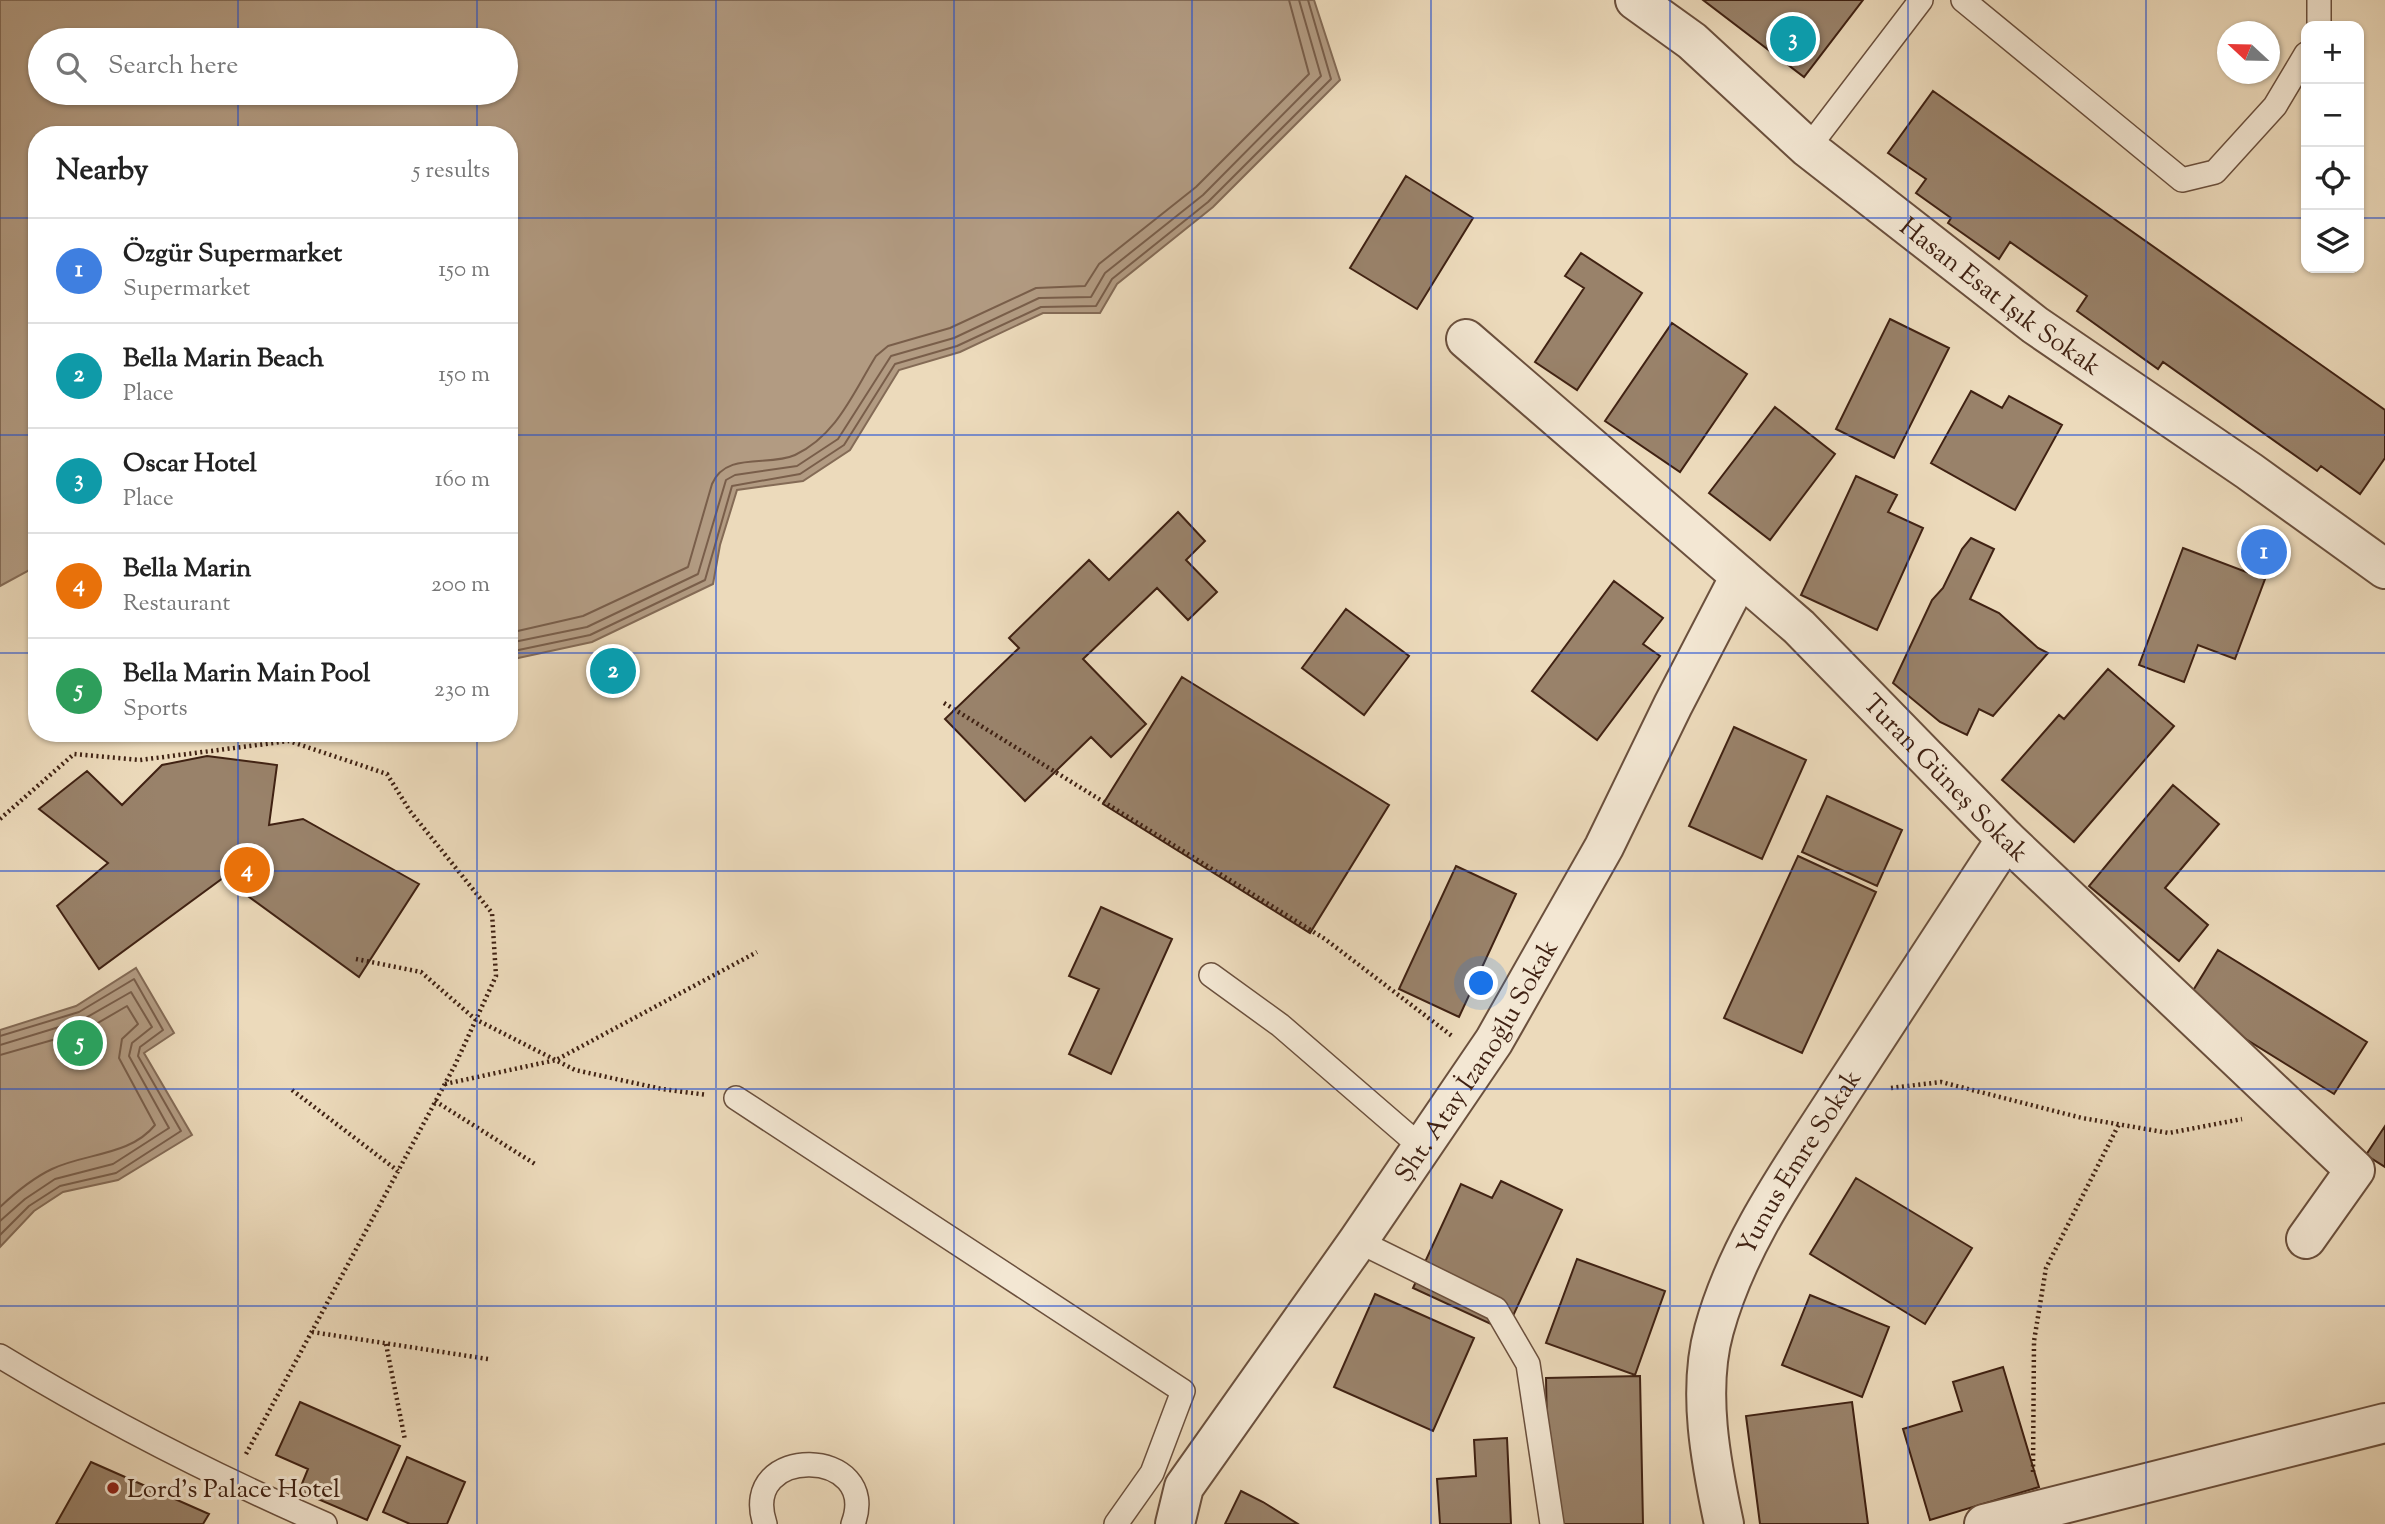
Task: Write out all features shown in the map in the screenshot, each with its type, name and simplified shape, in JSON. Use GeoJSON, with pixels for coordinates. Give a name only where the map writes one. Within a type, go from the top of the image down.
{"type":"FeatureCollection","features":[{"type":"Feature","properties":{"kind":"street","name":"Hasan Esat Işık Sokak"},"geometry":{"type":"LineString","coordinates":[[1635,0],[1692,41],[1808,148],[2035,325],[2382,559]]}},
{"type":"Feature","properties":{"kind":"street","name":"Turan Güneş Sokak"},"geometry":{"type":"LineString","coordinates":[[1466,339],[1799,627],[2006,839],[2355,1170],[2306,1239]]}},
{"type":"Feature","properties":{"kind":"street","name":"Şht. Atay İzanoğlu Sokak"},"geometry":{"type":"LineString","coordinates":[[1175,1524],[1184,1487],[1358,1241],[1481,1059],[1604,847],[1740,576]]}},
{"type":"Feature","properties":{"kind":"street","name":"Yunus Emre Sokak"},"geometry":{"type":"LineString","coordinates":[[1724,1524],[1712,1465],[1707,1384],[1713,1331],[1737,1267],[1772,1199],[2006,839]]}},
{"type":"Feature","properties":{"kind":"street"},"geometry":{"type":"LineString","coordinates":[[1984,1524],[2385,1423]]}},
{"type":"Feature","properties":{"kind":"lane"},"geometry":{"type":"LineString","coordinates":[[1808,148],[1921,0]]}},
{"type":"Feature","properties":{"kind":"lane"},"geometry":{"type":"LineString","coordinates":[[2319,0],[2319,21]]}},
{"type":"Feature","properties":{"kind":"lane"},"geometry":{"type":"LineString","coordinates":[[1968,2],[2182,180],[2215,172],[2275,106],[2301,62]]}},
{"type":"Feature","properties":{"kind":"lane"},"geometry":{"type":"LineString","coordinates":[[1211,975],[1280,1025],[1420,1146]]}},
{"type":"Feature","properties":{"kind":"lane"},"geometry":{"type":"LineString","coordinates":[[736,1098],[1183,1391],[1152,1473],[1116,1524]]}},
{"type":"Feature","properties":{"kind":"lane"},"geometry":{"type":"LineString","coordinates":[[1358,1241],[1496,1309],[1528,1364],[1552,1524]]}},
{"type":"Feature","properties":{"kind":"lane"},"geometry":{"type":"LineString","coordinates":[[0,1356],[83,1406],[231,1482],[325,1524]]}},
{"type":"Feature","properties":{"kind":"lane"},"geometry":{"type":"LineString","coordinates":[[765,1524],[763,1505],[766,1490],[775,1477],[801,1462],[824,1465],[843,1476],[852,1489],[856,1504],[853,1524]]}},
{"type":"Feature","properties":{"kind":"path"},"geometry":{"type":"LineString","coordinates":[[944,703],[1325,939],[1481,1059]]}},
{"type":"Feature","properties":{"kind":"path"},"geometry":{"type":"LineString","coordinates":[[0,819],[74,754],[140,760],[281,742]]}},
{"type":"Feature","properties":{"kind":"path"},"geometry":{"type":"LineString","coordinates":[[231,1482],[445,1084],[496,975],[492,913],[410,811],[387,774],[292,742]]}},
{"type":"Feature","properties":{"kind":"path"},"geometry":{"type":"LineString","coordinates":[[445,1084],[556,1060],[757,952]]}},
{"type":"Feature","properties":{"kind":"path"},"geometry":{"type":"LineString","coordinates":[[356,959],[421,972],[475,1019],[575,1070],[662,1090],[736,1098]]}},
{"type":"Feature","properties":{"kind":"path"},"geometry":{"type":"LineString","coordinates":[[1841,1093],[1941,1082],[2082,1118],[2169,1133],[2291,1110]]}},
{"type":"Feature","properties":{"kind":"path"},"geometry":{"type":"LineString","coordinates":[[292,1090],[398,1171]]}},
{"type":"Feature","properties":{"kind":"path"},"geometry":{"type":"LineString","coordinates":[[435,1101],[535,1164]]}},
{"type":"Feature","properties":{"kind":"path"},"geometry":{"type":"LineString","coordinates":[[2032,1512],[2036,1427],[2034,1341],[2046,1268],[2119,1124]]}},
{"type":"Feature","properties":{"kind":"path"},"geometry":{"type":"LineString","coordinates":[[312,1332],[488,1359]]}},
{"type":"Feature","properties":{"kind":"path"},"geometry":{"type":"LineString","coordinates":[[386,1344],[405,1440]]}},
{"type":"Feature","properties":{"kind":"water"},"geometry":{"type":"Polygon","coordinates":[[[0,0],[1314,0],[1340,80],[1213,207],[1117,284],[1100,313],[1043,313],[960,352],[899,370],[850,450],[803,481],[737,490],[720,545],[713,584],[592,642],[518,658],[518,126],[28,126],[28,571],[0,586],[0,0]]]}},
{"type":"Feature","properties":{"kind":"water"},"geometry":{"type":"Polygon","coordinates":[[[136,968],[174,1033],[144,1053],[192,1135],[118,1180],[63,1192],[34,1211],[0,1247],[0,1030],[76,1006],[136,968]]]}},
{"type":"Feature","properties":{"kind":"building"},"geometry":{"type":"Polygon","coordinates":[[[1703,0],[1863,0],[1804,77],[1703,0]]]}},
{"type":"Feature","properties":{"kind":"building"},"geometry":{"type":"Polygon","coordinates":[[[1933,91],[2385,410],[2385,458],[2360,494],[2321,466],[2317,471],[2163,362],[2158,369],[2077,311],[2087,296],[2010,242],[1999,259],[1948,223],[1951,218],[1916,193],[1926,179],[1888,153],[1933,91]]]}},
{"type":"Feature","properties":{"kind":"building"},"geometry":{"type":"Polygon","coordinates":[[[1406,176],[1473,218],[1417,309],[1350,268],[1406,176]]]}},
{"type":"Feature","properties":{"kind":"building"},"geometry":{"type":"Polygon","coordinates":[[[1581,253],[1642,293],[1577,390],[1535,362],[1584,288],[1565,276],[1581,253]]]}},
{"type":"Feature","properties":{"kind":"building"},"geometry":{"type":"Polygon","coordinates":[[[1890,319],[1949,348],[1894,458],[1836,429],[1890,319]]]}},
{"type":"Feature","properties":{"kind":"building"},"geometry":{"type":"Polygon","coordinates":[[[1672,323],[1747,374],[1680,472],[1605,421],[1672,323]]]}},
{"type":"Feature","properties":{"kind":"building"},"geometry":{"type":"Polygon","coordinates":[[[1971,391],[2002,408],[2009,396],[2062,425],[2015,510],[1931,463],[1971,391]]]}},
{"type":"Feature","properties":{"kind":"building"},"geometry":{"type":"Polygon","coordinates":[[[1775,407],[1835,454],[1770,540],[1709,493],[1775,407]]]}},
{"type":"Feature","properties":{"kind":"building"},"geometry":{"type":"Polygon","coordinates":[[[1856,476],[1897,495],[1888,512],[1923,528],[1877,630],[1801,595],[1856,476]]]}},
{"type":"Feature","properties":{"kind":"building"},"geometry":{"type":"Polygon","coordinates":[[[1178,512],[1205,541],[1186,560],[1217,592],[1188,620],[1157,588],[1083,659],[1146,724],[1111,757],[1091,737],[1025,801],[945,719],[1019,648],[1009,638],[1089,560],[1109,580],[1178,512]]]}},
{"type":"Feature","properties":{"kind":"building"},"geometry":{"type":"Polygon","coordinates":[[[1971,538],[1994,549],[1970,599],[1999,613],[2038,648],[2048,653],[1993,716],[1979,709],[1967,735],[1940,722],[1893,683],[1932,600],[1943,588],[1962,549],[1971,538]]]}},
{"type":"Feature","properties":{"kind":"building"},"geometry":{"type":"Polygon","coordinates":[[[2183,548],[2265,579],[2235,659],[2198,645],[2184,682],[2139,665],[2183,548]]]}},
{"type":"Feature","properties":{"kind":"building"},"geometry":{"type":"Polygon","coordinates":[[[1614,581],[1663,618],[1643,644],[1660,656],[1597,740],[1532,691],[1614,581]]]}},
{"type":"Feature","properties":{"kind":"building"},"geometry":{"type":"Polygon","coordinates":[[[1346,609],[1409,656],[1364,715],[1302,668],[1346,609]]]}},
{"type":"Feature","properties":{"kind":"building"},"geometry":{"type":"Polygon","coordinates":[[[2108,669],[2174,726],[2074,842],[2002,780],[2059,715],[2064,719],[2108,669]]]}},
{"type":"Feature","properties":{"kind":"building"},"geometry":{"type":"Polygon","coordinates":[[[1182,677],[1389,805],[1310,933],[1103,804],[1182,677]]]}},
{"type":"Feature","properties":{"kind":"building"},"geometry":{"type":"Polygon","coordinates":[[[1734,727],[1806,760],[1762,859],[1689,826],[1734,727]]]}},
{"type":"Feature","properties":{"kind":"building"},"geometry":{"type":"Polygon","coordinates":[[[207,756],[277,765],[269,825],[303,819],[419,884],[359,977],[223,878],[99,969],[57,906],[108,863],[39,809],[87,771],[122,805],[162,765],[207,756]]]}},
{"type":"Feature","properties":{"kind":"building"},"geometry":{"type":"Polygon","coordinates":[[[2173,785],[2219,824],[2165,888],[2208,925],[2179,961],[2089,886],[2173,785]]]}},
{"type":"Feature","properties":{"kind":"building"},"geometry":{"type":"Polygon","coordinates":[[[1827,796],[1902,830],[1877,886],[1802,852],[1827,796]]]}},
{"type":"Feature","properties":{"kind":"building"},"geometry":{"type":"Polygon","coordinates":[[[1798,856],[1876,892],[1802,1053],[1724,1018],[1798,856]]]}},
{"type":"Feature","properties":{"kind":"building"},"geometry":{"type":"Polygon","coordinates":[[[1456,866],[1516,894],[1459,1017],[1399,989],[1456,866]]]}},
{"type":"Feature","properties":{"kind":"building"},"geometry":{"type":"Polygon","coordinates":[[[1101,907],[1172,939],[1111,1074],[1069,1054],[1099,989],[1069,976],[1101,907]]]}},
{"type":"Feature","properties":{"kind":"building"},"geometry":{"type":"Polygon","coordinates":[[[2218,950],[2367,1042],[2334,1094],[2186,1002],[2218,950]]]}},
{"type":"Feature","properties":{"kind":"building"},"geometry":{"type":"Polygon","coordinates":[[[2385,1126],[2385,1167],[2366,1155],[2385,1126]]]}},
{"type":"Feature","properties":{"kind":"building"},"geometry":{"type":"Polygon","coordinates":[[[1856,1178],[1972,1248],[1925,1324],[1810,1254],[1856,1178]]]}},
{"type":"Feature","properties":{"kind":"building"},"geometry":{"type":"Polygon","coordinates":[[[1501,1181],[1562,1210],[1506,1331],[1413,1288],[1461,1184],[1492,1198],[1501,1181]]]}},
{"type":"Feature","properties":{"kind":"building"},"geometry":{"type":"Polygon","coordinates":[[[1577,1259],[1665,1291],[1635,1375],[1546,1343],[1577,1259]]]}},
{"type":"Feature","properties":{"kind":"building"},"geometry":{"type":"Polygon","coordinates":[[[1375,1294],[1474,1338],[1433,1431],[1334,1387],[1375,1294]]]}},
{"type":"Feature","properties":{"kind":"building"},"geometry":{"type":"Polygon","coordinates":[[[1810,1295],[1889,1327],[1862,1397],[1782,1365],[1810,1295]]]}},
{"type":"Feature","properties":{"kind":"building"},"geometry":{"type":"Polygon","coordinates":[[[2003,1367],[2039,1487],[1930,1520],[1903,1429],[1962,1411],[1953,1382],[2003,1367]]]}},
{"type":"Feature","properties":{"kind":"building"},"geometry":{"type":"Polygon","coordinates":[[[1640,1376],[1643,1524],[1549,1524],[1546,1378],[1640,1376]]]}},
{"type":"Feature","properties":{"kind":"building"},"geometry":{"type":"Polygon","coordinates":[[[300,1402],[400,1446],[367,1520],[299,1491],[308,1469],[276,1455],[300,1402]]]}},
{"type":"Feature","properties":{"kind":"building"},"geometry":{"type":"Polygon","coordinates":[[[1852,1402],[1868,1524],[1760,1524],[1746,1416],[1852,1402]]]}},
{"type":"Feature","properties":{"kind":"building"},"geometry":{"type":"Polygon","coordinates":[[[1507,1438],[1511,1524],[1440,1524],[1437,1479],[1476,1476],[1474,1440],[1507,1438]]]}},
{"type":"Feature","properties":{"kind":"building"},"geometry":{"type":"Polygon","coordinates":[[[407,1457],[465,1482],[447,1524],[410,1524],[383,1512],[407,1457]]]}},
{"type":"Feature","properties":{"kind":"building","name":"Lord's Palace Hotel"},"geometry":{"type":"Polygon","coordinates":[[[91,1462],[209,1514],[203,1524],[56,1524],[91,1462]]]}},
{"type":"Feature","properties":{"kind":"building"},"geometry":{"type":"Polygon","coordinates":[[[1241,1491],[1263,1502],[1298,1524],[1225,1524],[1241,1491]]]}},
{"type":"Feature","properties":{"kind":"place","name":"Oscar Hotel"},"geometry":{"type":"Point","coordinates":[1793,39]}},
{"type":"Feature","properties":{"kind":"place","name":"Özgür Supermarket"},"geometry":{"type":"Point","coordinates":[2264,552]}},
{"type":"Feature","properties":{"kind":"place","name":"Bella Marin Beach"},"geometry":{"type":"Point","coordinates":[613,671]}},
{"type":"Feature","properties":{"kind":"place","name":"Bella Marin"},"geometry":{"type":"Point","coordinates":[247,870]}},
{"type":"Feature","properties":{"kind":"place","name":"Bella Marin Main Pool"},"geometry":{"type":"Point","coordinates":[80,1043]}},
{"type":"Feature","properties":{"kind":"place","name":"Lord's Palace Hotel"},"geometry":{"type":"Point","coordinates":[113,1488]}}]}
